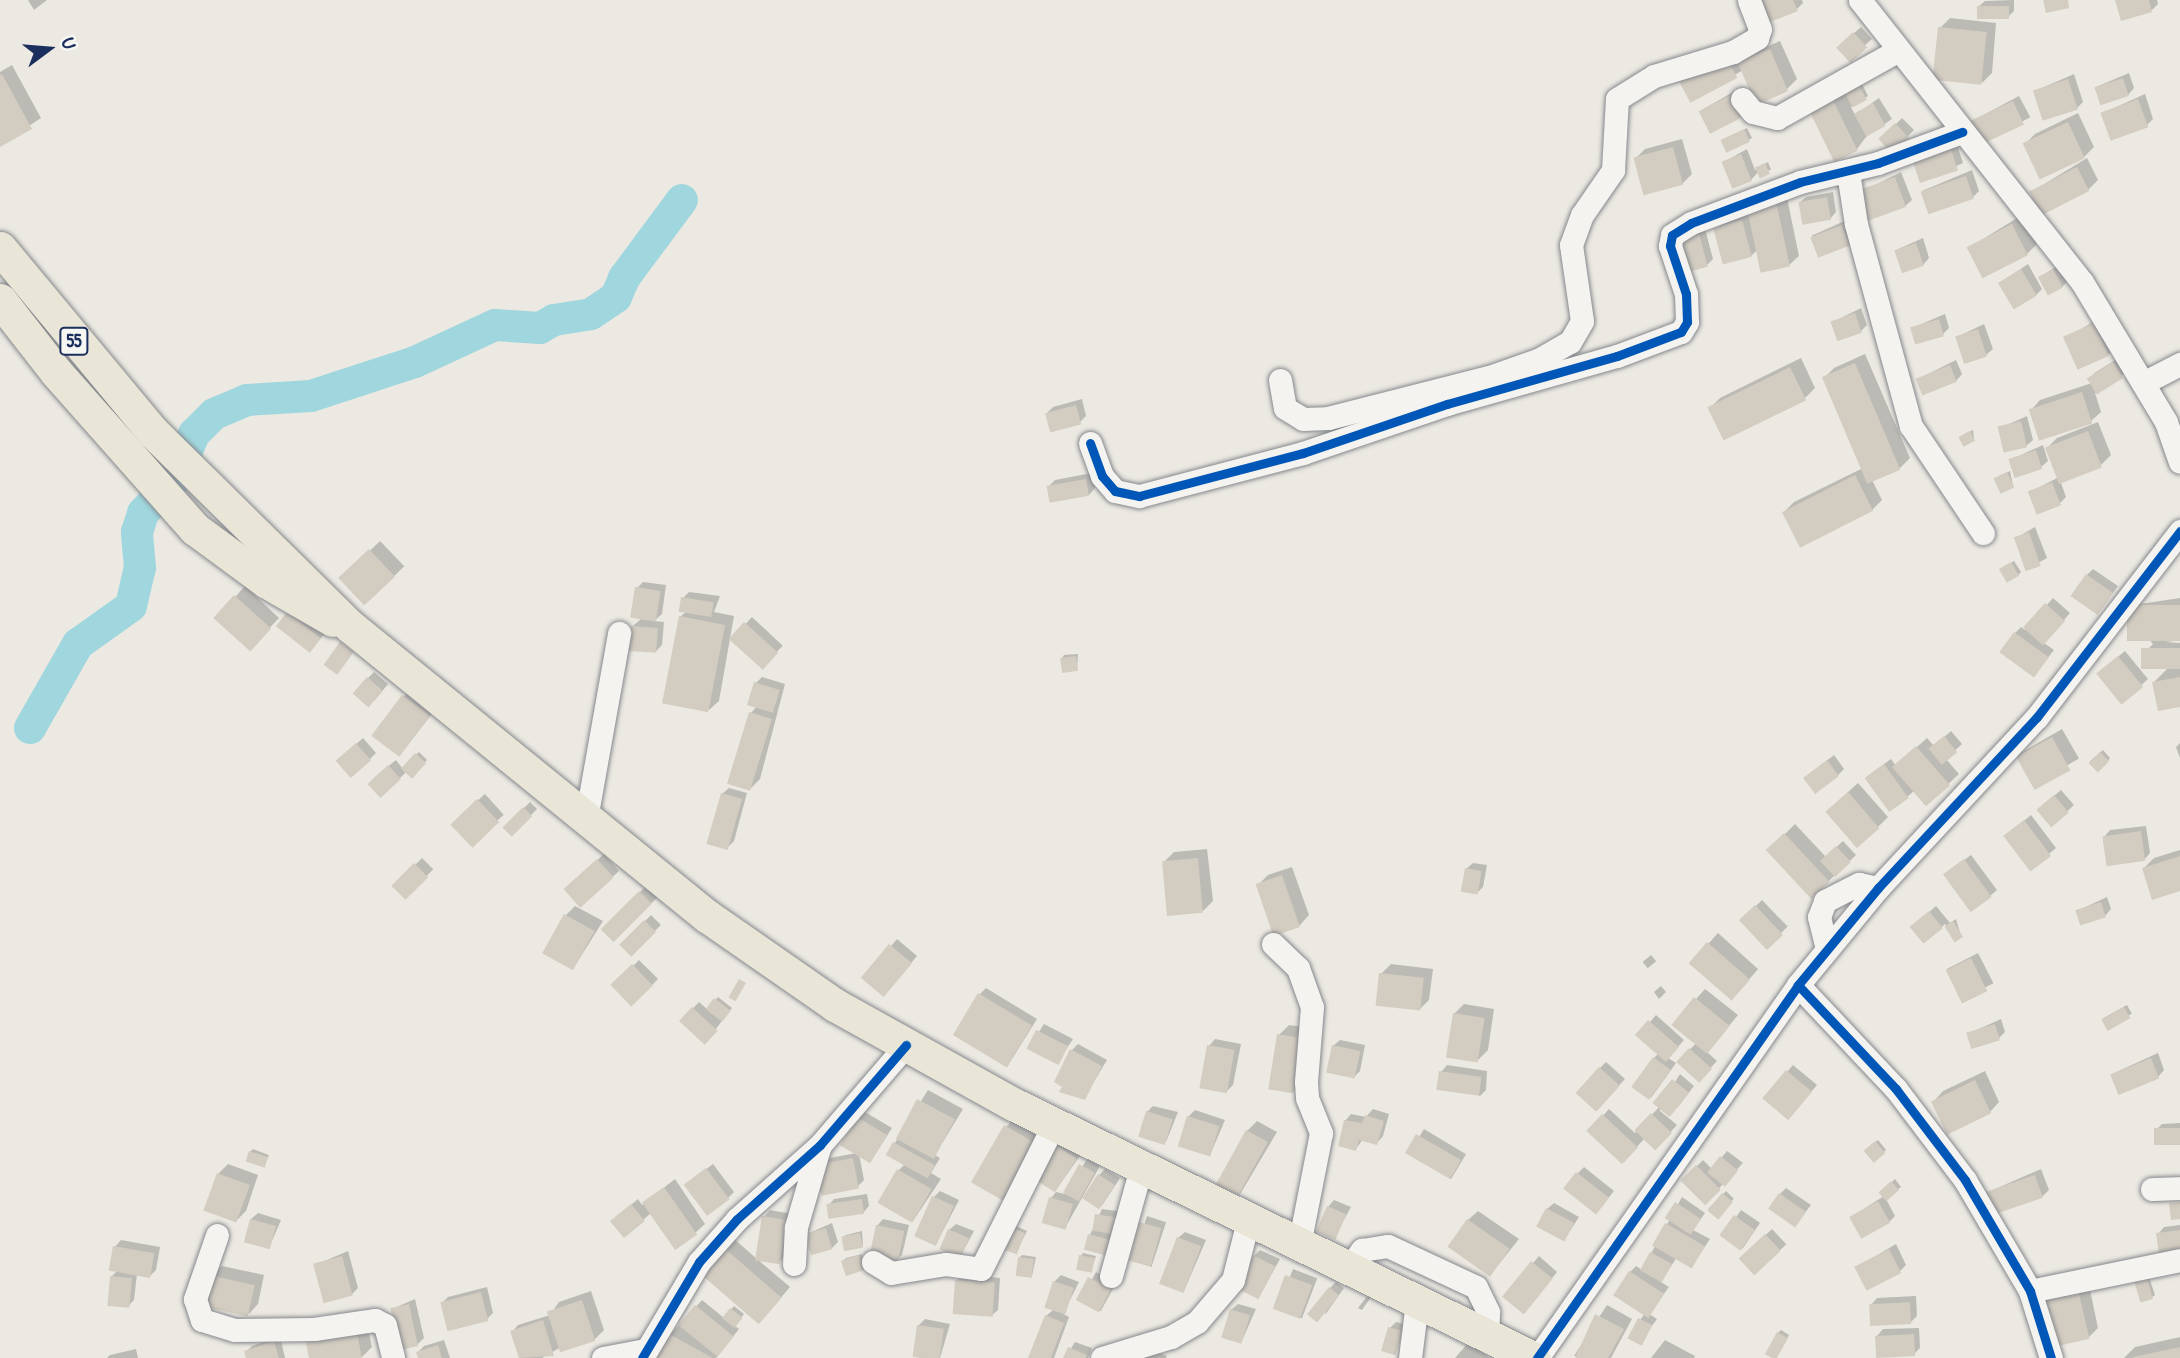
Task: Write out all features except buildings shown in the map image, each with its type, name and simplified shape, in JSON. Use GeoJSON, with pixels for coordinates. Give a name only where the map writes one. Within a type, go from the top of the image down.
{"type":"FeatureCollection","features":[{"type":"Feature","properties":{"kind":"highway","name":"55"},"geometry":{"type":"LineString","coordinates":[[0,248],[152,431],[196,479],[327,599],[351,627],[707,916],[835,1005],[906,1045],[1141,1168],[1535,1358]]}},
{"type":"Feature","properties":{"kind":"highway","name":"55"},"geometry":{"type":"LineString","coordinates":[[0,300],[131,459],[195,528],[267,582],[313,612],[351,627]]}},
{"type":"Feature","properties":{"kind":"street"},"geometry":{"type":"LineString","coordinates":[[1280,380],[1285,408],[1303,419],[1328,418],[1489,377],[1540,359],[1570,342],[1583,321],[1571,245],[1582,215],[1613,170],[1617,99],[1654,76],[1733,52],[1757,38],[1760,29],[1749,0]]}},
{"type":"Feature","properties":{"kind":"street"},"geometry":{"type":"LineString","coordinates":[[1860,0],[2082,282],[2166,422],[2180,462]]}},
{"type":"Feature","properties":{"kind":"street"},"geometry":{"type":"LineString","coordinates":[[1742,99],[1765,119],[1777,118],[1898,51]]}},
{"type":"Feature","properties":{"kind":"street"},"geometry":{"type":"LineString","coordinates":[[1090,443],[1102,476],[1115,491],[1139,496],[1303,453],[1447,404],[1640,348],[1681,332],[1687,322],[1686,294],[1670,246],[1672,235],[1690,223],[1800,182],[1848,172],[1962,132]]}},
{"type":"Feature","properties":{"kind":"street"},"geometry":{"type":"LineString","coordinates":[[1848,172],[1856,224],[1910,426],[1983,533]]}},
{"type":"Feature","properties":{"kind":"street"},"geometry":{"type":"LineString","coordinates":[[2143,383],[2176,369]]}},
{"type":"Feature","properties":{"kind":"street"},"geometry":{"type":"LineString","coordinates":[[1535,1358],[1798,985],[1878,888],[2037,717],[2180,531]]}},
{"type":"Feature","properties":{"kind":"street"},"geometry":{"type":"LineString","coordinates":[[586,819],[619,633]]}},
{"type":"Feature","properties":{"kind":"street"},"geometry":{"type":"LineString","coordinates":[[1827,950],[1819,917],[1825,901],[1859,884],[1878,888]]}},
{"type":"Feature","properties":{"kind":"street"},"geometry":{"type":"LineString","coordinates":[[1273,944],[1298,968],[1312,1007],[1306,1082],[1321,1133],[1299,1245]]}},
{"type":"Feature","properties":{"kind":"street"},"geometry":{"type":"LineString","coordinates":[[1798,985],[1896,1089],[1965,1180],[2030,1291],[2051,1358]]}},
{"type":"Feature","properties":{"kind":"street"},"geometry":{"type":"LineString","coordinates":[[603,1358],[644,1354],[699,1262],[737,1219],[820,1145],[906,1045]]}},
{"type":"Feature","properties":{"kind":"street"},"geometry":{"type":"LineString","coordinates":[[873,1262],[891,1273],[946,1264],[981,1269],[1054,1124]]}},
{"type":"Feature","properties":{"kind":"street"},"geometry":{"type":"LineString","coordinates":[[794,1264],[796,1227],[820,1145]]}},
{"type":"Feature","properties":{"kind":"street"},"geometry":{"type":"LineString","coordinates":[[1111,1276],[1141,1168]]}},
{"type":"Feature","properties":{"kind":"street"},"geometry":{"type":"LineString","coordinates":[[2152,1189],[2180,1188]]}},
{"type":"Feature","properties":{"kind":"street"},"geometry":{"type":"LineString","coordinates":[[1102,1358],[1171,1337],[1197,1322],[1233,1280],[1248,1221]]}},
{"type":"Feature","properties":{"kind":"street"},"geometry":{"type":"LineString","coordinates":[[217,1235],[195,1299],[202,1320],[235,1330],[314,1329],[375,1320],[385,1325],[393,1358]]}},
{"type":"Feature","properties":{"kind":"street"},"geometry":{"type":"LineString","coordinates":[[1348,1269],[1362,1250],[1388,1246],[1476,1287],[1488,1312],[1487,1336]]}},
{"type":"Feature","properties":{"kind":"street"},"geometry":{"type":"LineString","coordinates":[[2030,1291],[2180,1260]]}},
{"type":"Feature","properties":{"kind":"street"},"geometry":{"type":"LineString","coordinates":[[1410,1358],[1417,1302]]}},
{"type":"Feature","properties":{"kind":"waterway"},"geometry":{"type":"LineString","coordinates":[[30,728],[78,644],[131,606],[140,568],[137,532],[143,513],[175,479],[194,434],[214,414],[247,400],[311,396],[415,362],[495,325],[540,328],[554,320],[591,314],[616,297],[624,278],[682,200]]}},
{"type":"Feature","properties":{"kind":"cycle path"},"geometry":{"type":"LineString","coordinates":[[1090,443],[1102,476],[1115,491],[1139,496],[1303,453],[1447,404],[1617,356],[1681,332],[1687,322],[1686,294],[1670,246],[1672,235],[1691,223],[1800,182],[1878,163],[1962,132]]}},
{"type":"Feature","properties":{"kind":"cycle path"},"geometry":{"type":"LineString","coordinates":[[1537,1358],[1798,985],[1878,888],[2037,717],[2180,531]]}},
{"type":"Feature","properties":{"kind":"cycle path"},"geometry":{"type":"LineString","coordinates":[[1798,985],[1896,1089],[1965,1180],[2030,1291],[2051,1358]]}},
{"type":"Feature","properties":{"kind":"cycle path"},"geometry":{"type":"LineString","coordinates":[[642,1358],[699,1262],[737,1219],[820,1145],[906,1045]]}}]}
